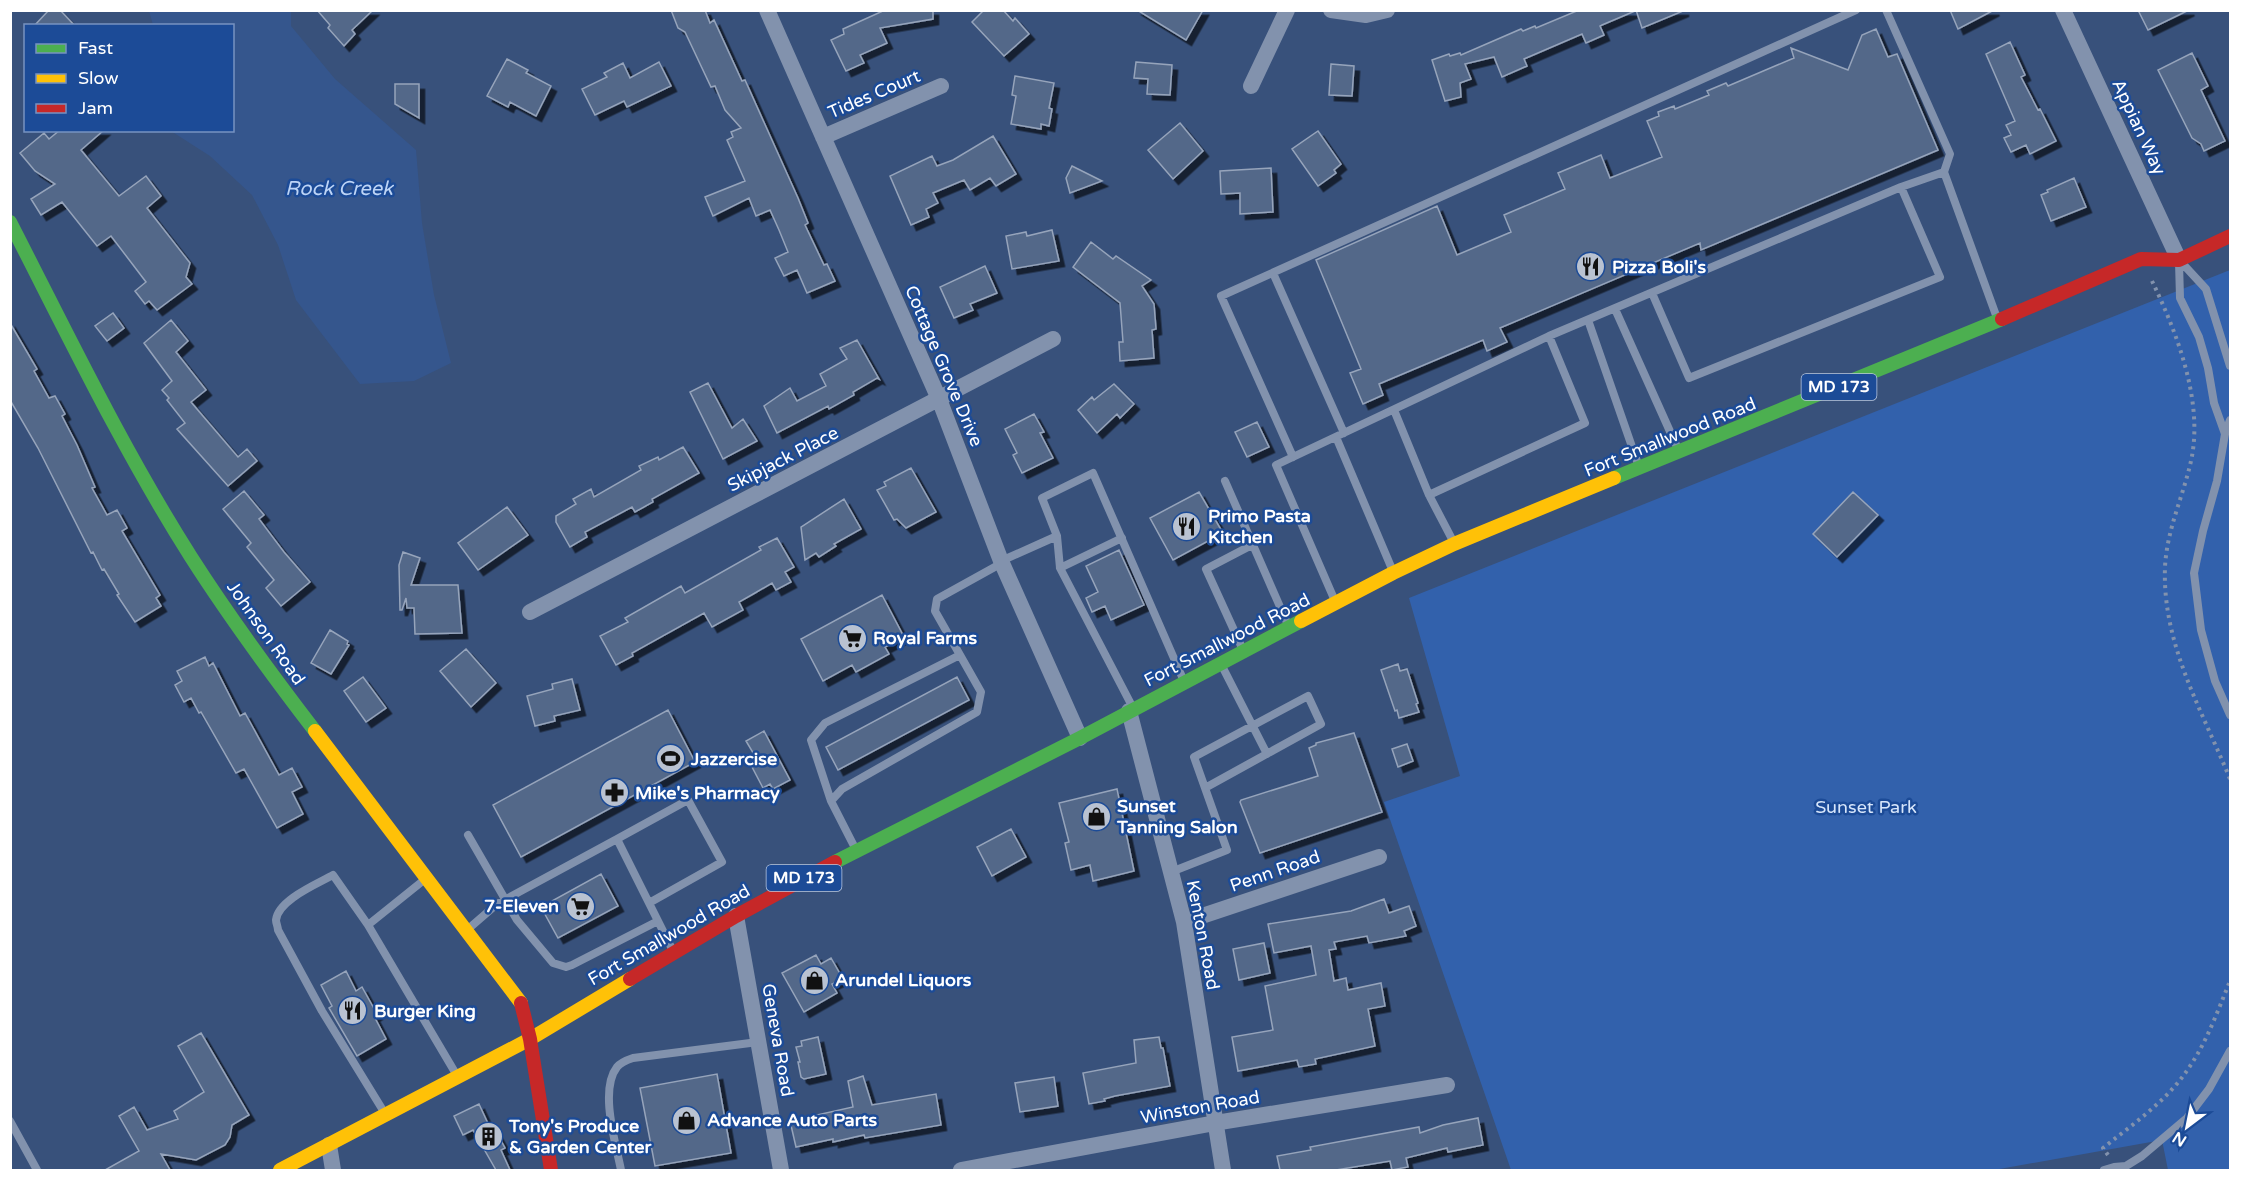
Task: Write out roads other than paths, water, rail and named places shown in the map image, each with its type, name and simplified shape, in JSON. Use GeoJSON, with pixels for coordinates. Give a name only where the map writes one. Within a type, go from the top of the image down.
{"type":"FeatureCollection","features":[{"type":"Feature","properties":{"kind":"main road","name":"Johnson Road"},"geometry":{"type":"LineString","coordinates":[[10,222],[130,454],[191,557],[255,652],[521,1004],[530,1039],[551,1170]]}},
{"type":"Feature","properties":{"kind":"main road","name":"Fort Smallwood Road"},"geometry":{"type":"LineString","coordinates":[[280,1170],[530,1039],[736,916],[856,850],[1080,738],[1393,573],[1454,544],[1680,453],[2141,259],[2179,260],[2230,236]]}},
{"type":"Feature","properties":{"kind":"street","name":"Cottage Grove Drive"},"geometry":{"type":"LineString","coordinates":[[767,10],[939,399],[1002,562],[1080,738]]}},
{"type":"Feature","properties":{"kind":"street"},"geometry":{"type":"LineString","coordinates":[[1251,86],[1287,10]]}},
{"type":"Feature","properties":{"kind":"street"},"geometry":{"type":"LineString","coordinates":[[1331,10],[1366,15],[1387,10]]}},
{"type":"Feature","properties":{"kind":"street","name":"Appian Way"},"geometry":{"type":"LineString","coordinates":[[2063,10],[2179,260]]}},
{"type":"Feature","properties":{"kind":"street","name":"Tides Court"},"geometry":{"type":"LineString","coordinates":[[823,137],[941,86]]}},
{"type":"Feature","properties":{"kind":"street","name":"Skipjack Place"},"geometry":{"type":"LineString","coordinates":[[530,612],[1053,339]]}},
{"type":"Feature","properties":{"kind":"street","name":"Kenton Road"},"geometry":{"type":"LineString","coordinates":[[1131,710],[1184,922],[1223,1170]]}},
{"type":"Feature","properties":{"kind":"street","name":"Penn Road"},"geometry":{"type":"LineString","coordinates":[[1184,922],[1379,857]]}},
{"type":"Feature","properties":{"kind":"street","name":"Geneva Road"},"geometry":{"type":"LineString","coordinates":[[736,916],[781,1170]]}},
{"type":"Feature","properties":{"kind":"street","name":"Winston Road"},"geometry":{"type":"LineString","coordinates":[[961,1170],[1215,1123],[1447,1085]]}},
{"type":"Feature","properties":{"kind":"street"},"geometry":{"type":"LineString","coordinates":[[329,1145],[333,1170]]}},
{"type":"Feature","properties":{"kind":"lane"},"geometry":{"type":"LineString","coordinates":[[1293,458],[1221,296],[1856,10]]}},
{"type":"Feature","properties":{"kind":"lane"},"geometry":{"type":"LineString","coordinates":[[1886,10],[1950,154],[1944,172],[1998,321]]}},
{"type":"Feature","properties":{"kind":"lane"},"geometry":{"type":"LineString","coordinates":[[1337,604],[1276,465],[1549,336],[1901,187],[1944,172]]}},
{"type":"Feature","properties":{"kind":"lane"},"geometry":{"type":"LineString","coordinates":[[1652,293],[1689,378],[1940,277],[1901,187]]}},
{"type":"Feature","properties":{"kind":"lane"},"geometry":{"type":"LineString","coordinates":[[2179,260],[2206,289],[2230,366]]}},
{"type":"Feature","properties":{"kind":"lane"},"geometry":{"type":"LineString","coordinates":[[2179,260],[2180,298],[2199,338],[2214,403],[2225,434]]}},
{"type":"Feature","properties":{"kind":"lane"},"geometry":{"type":"LineString","coordinates":[[1273,273],[1340,435],[1393,573]]}},
{"type":"Feature","properties":{"kind":"lane"},"geometry":{"type":"LineString","coordinates":[[1615,309],[1680,453]]}},
{"type":"Feature","properties":{"kind":"lane"},"geometry":{"type":"LineString","coordinates":[[1588,320],[1640,469]]}},
{"type":"Feature","properties":{"kind":"lane"},"geometry":{"type":"LineString","coordinates":[[1429,495],[1585,423],[1549,336]]}},
{"type":"Feature","properties":{"kind":"lane"},"geometry":{"type":"LineString","coordinates":[[1394,410],[1429,495],[1454,544]]}},
{"type":"Feature","properties":{"kind":"lane"},"geometry":{"type":"LineString","coordinates":[[2230,420],[2194,573],[2201,630],[2215,681],[2230,715]]}},
{"type":"Feature","properties":{"kind":"lane"},"geometry":{"type":"LineString","coordinates":[[1131,710],[1060,568],[1057,536],[1042,498],[1093,473],[1185,682]]}},
{"type":"Feature","properties":{"kind":"lane"},"geometry":{"type":"LineString","coordinates":[[1225,481],[1290,628]]}},
{"type":"Feature","properties":{"kind":"lane"},"geometry":{"type":"LineString","coordinates":[[831,801],[842,789],[977,712],[981,692],[935,610],[937,599],[1002,562],[1057,536]]}},
{"type":"Feature","properties":{"kind":"lane"},"geometry":{"type":"LineString","coordinates":[[1060,568],[1122,538]]}},
{"type":"Feature","properties":{"kind":"lane"},"geometry":{"type":"LineString","coordinates":[[1243,652],[1206,568],[1252,545]]}},
{"type":"Feature","properties":{"kind":"lane"},"geometry":{"type":"LineString","coordinates":[[856,850],[831,801],[811,740],[825,723],[960,655]]}},
{"type":"Feature","properties":{"kind":"lane"},"geometry":{"type":"LineString","coordinates":[[1221,663],[1267,754]]}},
{"type":"Feature","properties":{"kind":"lane"},"geometry":{"type":"LineString","coordinates":[[1171,872],[1227,850],[1205,788],[1194,757],[1308,696],[1321,724],[1205,788]]}},
{"type":"Feature","properties":{"kind":"lane"},"geometry":{"type":"LineString","coordinates":[[466,930],[497,904],[688,800],[722,862],[649,903]]}},
{"type":"Feature","properties":{"kind":"lane"},"geometry":{"type":"LineString","coordinates":[[468,835],[504,901],[553,963],[566,967],[578,963],[658,921]]}},
{"type":"Feature","properties":{"kind":"lane"},"geometry":{"type":"LineString","coordinates":[[617,839],[674,952]]}},
{"type":"Feature","properties":{"kind":"lane"},"geometry":{"type":"LineString","coordinates":[[385,1115],[322,1011],[278,930],[276,920],[280,910],[289,900],[333,874],[368,926],[458,1077]]}},
{"type":"Feature","properties":{"kind":"lane"},"geometry":{"type":"LineString","coordinates":[[368,926],[426,879]]}},
{"type":"Feature","properties":{"kind":"lane"},"geometry":{"type":"LineString","coordinates":[[621,1170],[608,1098],[610,1084],[617,1067],[633,1058],[758,1042]]}},
{"type":"Feature","properties":{"kind":"lane"},"geometry":{"type":"LineString","coordinates":[[2108,1169],[2124,1168],[2187,1118],[2209,1089],[2230,1051]]}},
{"type":"Feature","properties":{"kind":"lane"},"geometry":{"type":"LineString","coordinates":[[10,1121],[37,1170]]}},
{"type":"Feature","properties":{"kind":"water","name":"Rock Creek"},"geometry":{"type":"Polygon","coordinates":[[[149,11],[291,11],[291,26],[335,79],[416,150],[422,223],[434,295],[451,363],[414,381],[360,384],[296,300],[278,245],[252,195],[210,156],[173,132],[234,132],[234,24],[153,24],[149,11]]]}},
{"type":"Feature","properties":{"kind":"place","name":"Pizza Boli's"},"geometry":{"type":"Point","coordinates":[1591,267]}},
{"type":"Feature","properties":{"kind":"place","name":"Primo Pasta Kitchen"},"geometry":{"type":"Point","coordinates":[1187,526]}},
{"type":"Feature","properties":{"kind":"place","name":"Royal Farms"},"geometry":{"type":"Point","coordinates":[852,638]}},
{"type":"Feature","properties":{"kind":"place","name":"Jazzercise"},"geometry":{"type":"Point","coordinates":[670,759]}},
{"type":"Feature","properties":{"kind":"place","name":"Mike's Pharmacy"},"geometry":{"type":"Point","coordinates":[614,793]}},
{"type":"Feature","properties":{"kind":"place","name":"Sunset Tanning Salon"},"geometry":{"type":"Point","coordinates":[1096,816]}},
{"type":"Feature","properties":{"kind":"place","name":"7-Eleven"},"geometry":{"type":"Point","coordinates":[580,906]}},
{"type":"Feature","properties":{"kind":"place","name":"Arundel Liquors"},"geometry":{"type":"Point","coordinates":[814,980]}},
{"type":"Feature","properties":{"kind":"place","name":"Burger King"},"geometry":{"type":"Point","coordinates":[353,1011]}},
{"type":"Feature","properties":{"kind":"place","name":"Advance Auto Parts"},"geometry":{"type":"Point","coordinates":[686,1120]}},
{"type":"Feature","properties":{"kind":"place","name":"Tony's Produce & Garden Center"},"geometry":{"type":"Point","coordinates":[488,1136]}},
{"type":"Feature","properties":{"kind":"park label","name":"Sunset Park"},"geometry":{"type":"Point","coordinates":[1866,807]}}]}
